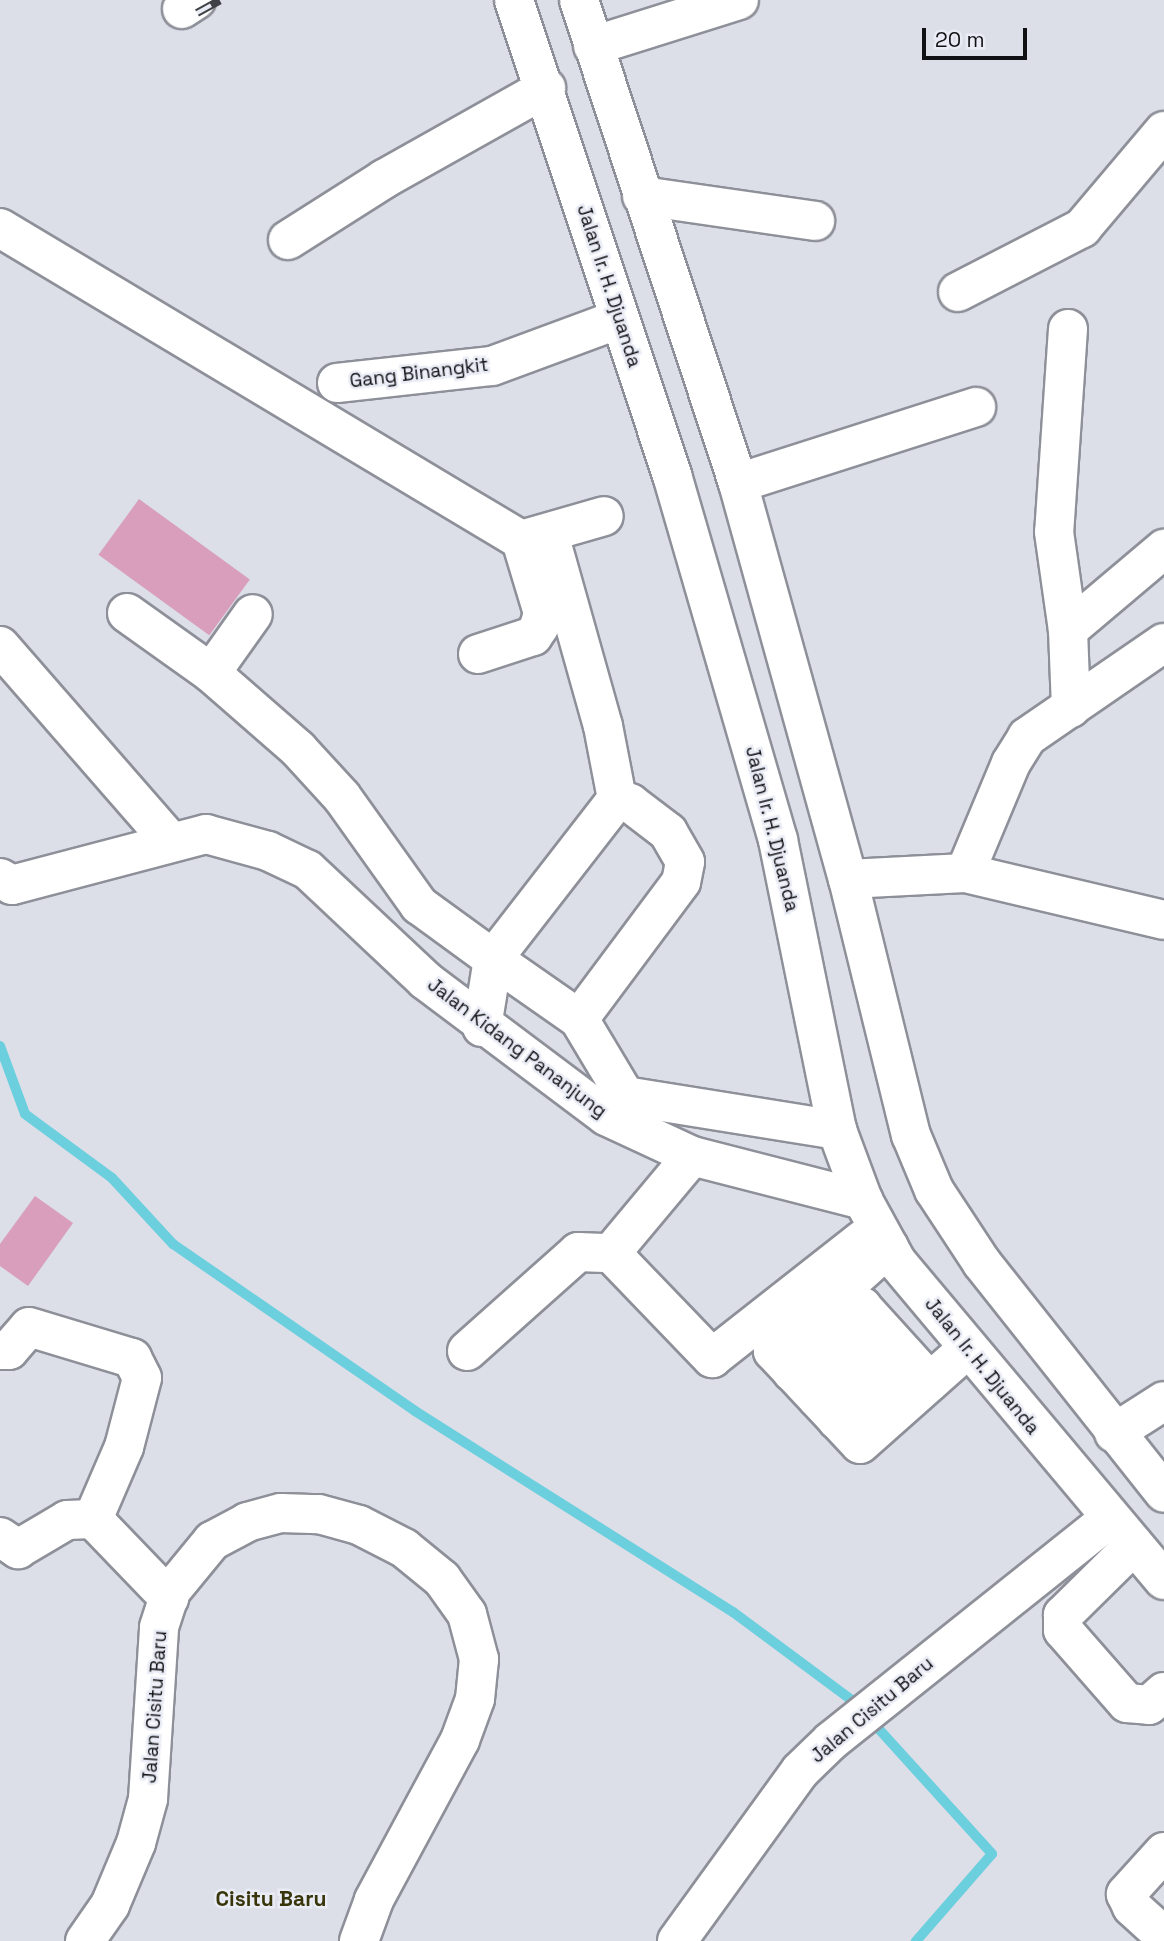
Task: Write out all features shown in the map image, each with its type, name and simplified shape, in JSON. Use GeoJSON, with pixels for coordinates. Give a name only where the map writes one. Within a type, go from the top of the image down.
{"type":"FeatureCollection","features":[{"type":"Feature","properties":{"kind":"street","name":"Jalan Ir. H. Djuanda"},"geometry":{"type":"LineString","coordinates":[[514,0],[546,88],[619,319],[672,475],[778,840],[837,1130],[877,1225],[966,1350],[1164,1580]]}},
{"type":"Feature","properties":{"kind":"street"},"geometry":{"type":"LineString","coordinates":[[579,0],[734,472],[848,880],[911,1135],[934,1190],[982,1262],[1114,1433],[1164,1493]]}},
{"type":"Feature","properties":{"kind":"street"},"geometry":{"type":"LineString","coordinates":[[593,46],[739,0]]}},
{"type":"Feature","properties":{"kind":"street"},"geometry":{"type":"LineString","coordinates":[[288,240],[384,180],[546,88]]}},
{"type":"Feature","properties":{"kind":"street"},"geometry":{"type":"LineString","coordinates":[[958,292],[1082,228],[1164,131]]}},
{"type":"Feature","properties":{"kind":"street"},"geometry":{"type":"LineString","coordinates":[[642,196],[816,221]]}},
{"type":"Feature","properties":{"kind":"street"},"geometry":{"type":"LineString","coordinates":[[0,228],[535,537],[603,726],[617,799],[493,959],[482,1027]]}},
{"type":"Feature","properties":{"kind":"street","name":"Gang Binangkit"},"geometry":{"type":"LineString","coordinates":[[337,383],[492,366],[619,319]]}},
{"type":"Feature","properties":{"kind":"street"},"geometry":{"type":"LineString","coordinates":[[1068,329],[1054,532],[1068,630],[1072,708]]}},
{"type":"Feature","properties":{"kind":"street"},"geometry":{"type":"LineString","coordinates":[[672,475],[734,472],[976,407]]}},
{"type":"Feature","properties":{"kind":"street"},"geometry":{"type":"LineString","coordinates":[[535,537],[604,516]]}},
{"type":"Feature","properties":{"kind":"street"},"geometry":{"type":"LineString","coordinates":[[478,654],[533,636],[539,627],[543,613],[535,537]]}},
{"type":"Feature","properties":{"kind":"street"},"geometry":{"type":"LineString","coordinates":[[1068,630],[1164,549]]}},
{"type":"Feature","properties":{"kind":"street"},"geometry":{"type":"LineString","coordinates":[[127,613],[211,673],[298,749],[342,797],[419,905],[579,1019],[625,1096],[634,1100],[837,1130]]}},
{"type":"Feature","properties":{"kind":"street"},"geometry":{"type":"LineString","coordinates":[[211,673],[253,614]]}},
{"type":"Feature","properties":{"kind":"street"},"geometry":{"type":"LineString","coordinates":[[965,873],[1011,763],[1027,737],[1164,643]]}},
{"type":"Feature","properties":{"kind":"street"},"geometry":{"type":"LineString","coordinates":[[0,646],[188,838],[12,885],[0,878]]}},
{"type":"Feature","properties":{"kind":"street"},"geometry":{"type":"LineString","coordinates":[[579,1019],[681,882],[684,872],[685,862],[668,832],[630,803],[617,799]]}},
{"type":"Feature","properties":{"kind":"street","name":"Jalan Kidang Pananjung"},"geometry":{"type":"LineString","coordinates":[[188,838],[245,842],[308,870],[425,980],[482,1027],[606,1115],[692,1156],[877,1225]]}},
{"type":"Feature","properties":{"kind":"street"},"geometry":{"type":"LineString","coordinates":[[848,880],[965,873],[1164,920]]}},
{"type":"Feature","properties":{"kind":"street"},"geometry":{"type":"LineString","coordinates":[[611,1253],[692,1156]]}},
{"type":"Feature","properties":{"kind":"street"},"geometry":{"type":"LineString","coordinates":[[467,1351],[578,1252],[611,1253],[712,1358],[877,1225]]}},
{"type":"Feature","properties":{"kind":"street"},"geometry":{"type":"LineString","coordinates":[[877,1225],[773,1351],[860,1444],[907,1357]]}},
{"type":"Feature","properties":{"kind":"street"},"geometry":{"type":"LineString","coordinates":[[0,1350],[9,1350],[29,1327],[132,1358],[142,1378],[124,1447],[93,1520]]}},
{"type":"Feature","properties":{"kind":"street"},"geometry":{"type":"LineString","coordinates":[[815,1397],[907,1357],[966,1350]]}},
{"type":"Feature","properties":{"kind":"street"},"geometry":{"type":"LineString","coordinates":[[1114,1433],[1164,1401]]}},
{"type":"Feature","properties":{"kind":"street","name":"Jalan Cisitu Baru"},"geometry":{"type":"LineString","coordinates":[[85,1941],[110,1905],[136,1843],[148,1798],[159,1627],[169,1598],[188,1565],[212,1541],[247,1522],[281,1513],[319,1514],[359,1525],[404,1548],[442,1579],[467,1614],[479,1659],[475,1699],[460,1740],[374,1900],[359,1941]]}},
{"type":"Feature","properties":{"kind":"street"},"geometry":{"type":"LineString","coordinates":[[0,1537],[18,1549],[67,1520],[93,1520],[169,1598]]}},
{"type":"Feature","properties":{"kind":"street"},"geometry":{"type":"LineString","coordinates":[[1121,1532],[1063,1615],[1063,1630],[1127,1703],[1149,1705],[1164,1692]]}},
{"type":"Feature","properties":{"kind":"street","name":"Jalan Cisitu Baru"},"geometry":{"type":"LineString","coordinates":[[677,1941],[800,1771],[831,1741],[1080,1542],[1121,1532]]}},
{"type":"Feature","properties":{"kind":"street"},"geometry":{"type":"LineString","coordinates":[[1164,1852],[1126,1894],[1132,1907],[1164,1936]]}},
{"type":"Feature","properties":{"kind":"shaded area"},"geometry":{"type":"Polygon","coordinates":[[[139,499],[250,580],[209,635],[98,555],[139,499]]]}},
{"type":"Feature","properties":{"kind":"shaded area"},"geometry":{"type":"Polygon","coordinates":[[[35,1196],[73,1223],[28,1286],[0,1266],[0,1244],[35,1196]]]}},
{"type":"Feature","properties":{"kind":"waterway"},"geometry":{"type":"LineString","coordinates":[[0,1046],[25,1114],[112,1178],[173,1244],[415,1411],[733,1612],[853,1701]]}},
{"type":"Feature","properties":{"kind":"waterway"},"geometry":{"type":"LineString","coordinates":[[877,1727],[992,1854],[916,1941]]}},
{"type":"Feature","properties":{"kind":"railway"},"geometry":{"type":"LineString","coordinates":[[197,13],[220,0]]}},
{"type":"Feature","properties":{"kind":"district","name":"Cisitu Baru"},"geometry":{"type":"Point","coordinates":[271,1899]}}]}
